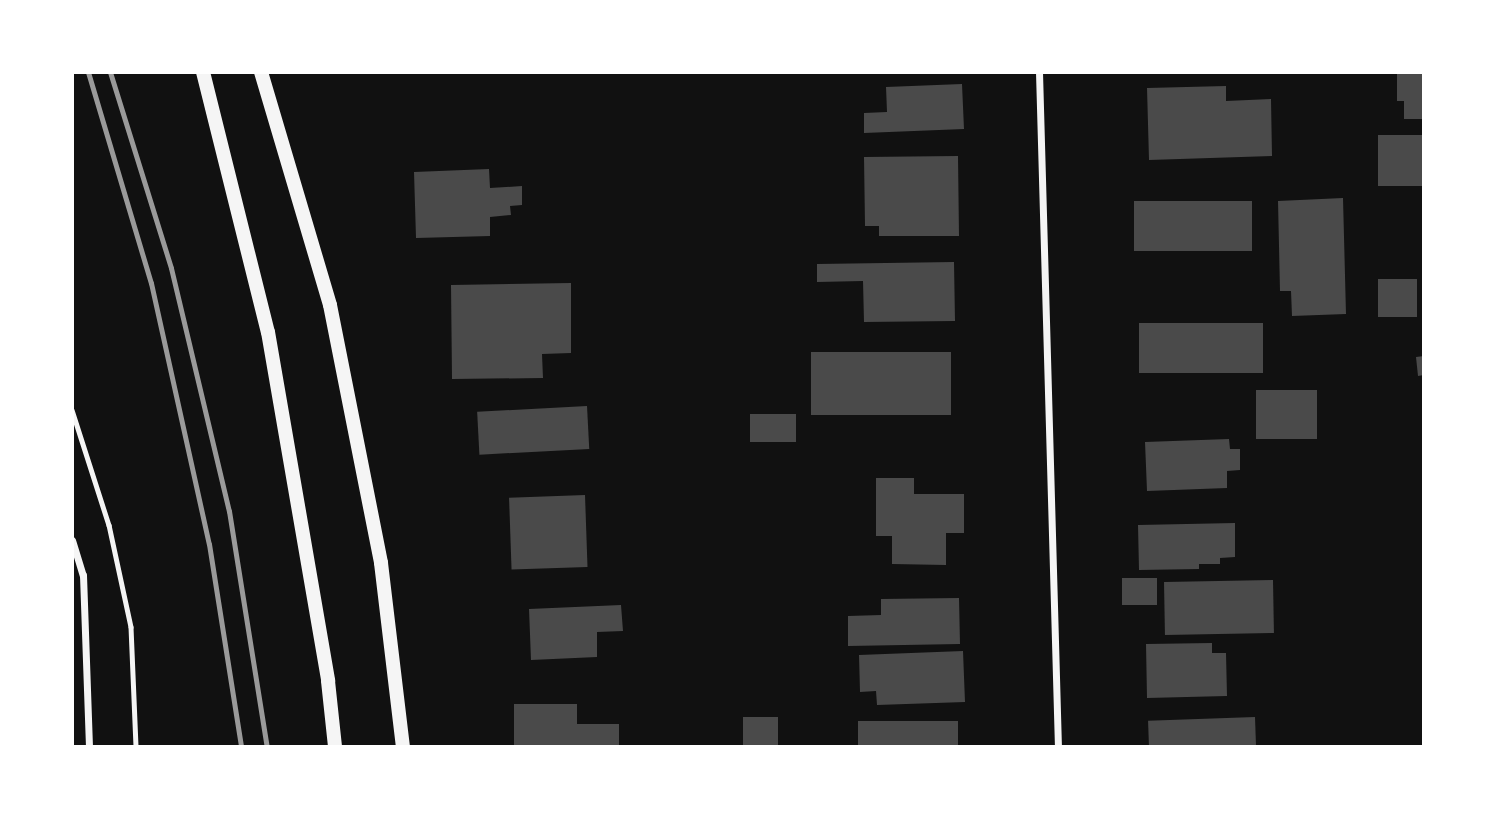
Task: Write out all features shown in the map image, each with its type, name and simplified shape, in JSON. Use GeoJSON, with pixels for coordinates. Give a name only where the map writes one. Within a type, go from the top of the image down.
{"type":"FeatureCollection","features":[{"type":"Feature","properties":{"kind":"main road"},"geometry":{"type":"LineString","coordinates":[[203,72],[268,332],[328,681],[335,747]]}},
{"type":"Feature","properties":{"kind":"main road"},"geometry":{"type":"LineString","coordinates":[[261,72],[330,305],[381,563],[403,747]]}},
{"type":"Feature","properties":{"kind":"street"},"geometry":{"type":"LineString","coordinates":[[1039,72],[1058,747]]}},
{"type":"Feature","properties":{"kind":"street"},"geometry":{"type":"LineString","coordinates":[[72,540],[83,575],[89,747]]}},
{"type":"Feature","properties":{"kind":"path"},"geometry":{"type":"LineString","coordinates":[[72,410],[109,525],[131,626],[136,747]]}},
{"type":"Feature","properties":{"kind":"building"},"geometry":{"type":"Polygon","coordinates":[[[1397,72],[1424,72],[1424,119],[1404,119],[1404,101],[1397,101],[1397,72]]]}},
{"type":"Feature","properties":{"kind":"building"},"geometry":{"type":"Polygon","coordinates":[[[962,84],[964,129],[864,133],[864,113],[887,112],[886,87],[962,84]]]}},
{"type":"Feature","properties":{"kind":"building"},"geometry":{"type":"Polygon","coordinates":[[[1226,86],[1226,101],[1271,99],[1272,156],[1149,160],[1147,88],[1226,86]]]}},
{"type":"Feature","properties":{"kind":"building"},"geometry":{"type":"Polygon","coordinates":[[[1378,135],[1424,135],[1424,186],[1378,186],[1378,135]]]}},
{"type":"Feature","properties":{"kind":"building"},"geometry":{"type":"Polygon","coordinates":[[[958,156],[959,236],[879,236],[879,226],[865,226],[864,157],[958,156]]]}},
{"type":"Feature","properties":{"kind":"building"},"geometry":{"type":"Polygon","coordinates":[[[489,169],[490,188],[522,186],[522,205],[510,206],[511,215],[490,217],[490,236],[416,238],[414,172],[489,169]]]}},
{"type":"Feature","properties":{"kind":"building"},"geometry":{"type":"Polygon","coordinates":[[[1343,198],[1346,314],[1292,316],[1291,291],[1280,291],[1278,201],[1343,198]]]}},
{"type":"Feature","properties":{"kind":"building"},"geometry":{"type":"Polygon","coordinates":[[[1134,201],[1252,201],[1252,251],[1134,251],[1134,201]]]}},
{"type":"Feature","properties":{"kind":"building"},"geometry":{"type":"Polygon","coordinates":[[[954,262],[955,321],[864,322],[863,281],[817,282],[817,264],[954,262]]]}},
{"type":"Feature","properties":{"kind":"building"},"geometry":{"type":"Polygon","coordinates":[[[1378,279],[1417,279],[1417,317],[1378,317],[1378,279]]]}},
{"type":"Feature","properties":{"kind":"building"},"geometry":{"type":"Polygon","coordinates":[[[571,283],[571,353],[542,354],[543,378],[452,379],[451,285],[571,283]]]}},
{"type":"Feature","properties":{"kind":"building"},"geometry":{"type":"Polygon","coordinates":[[[1139,323],[1263,323],[1263,373],[1139,373],[1139,323]]]}},
{"type":"Feature","properties":{"kind":"building"},"geometry":{"type":"Polygon","coordinates":[[[811,352],[951,352],[951,415],[811,415],[811,352]]]}},
{"type":"Feature","properties":{"kind":"building"},"geometry":{"type":"Polygon","coordinates":[[[1424,356],[1424,375],[1418,376],[1416,357],[1424,356]]]}},
{"type":"Feature","properties":{"kind":"building"},"geometry":{"type":"Polygon","coordinates":[[[1256,390],[1317,390],[1317,439],[1256,439],[1256,390]]]}},
{"type":"Feature","properties":{"kind":"building"},"geometry":{"type":"Polygon","coordinates":[[[587,406],[589,449],[479,455],[477,412],[587,406]]]}},
{"type":"Feature","properties":{"kind":"building"},"geometry":{"type":"Polygon","coordinates":[[[750,414],[796,414],[796,442],[750,442],[750,414]]]}},
{"type":"Feature","properties":{"kind":"building"},"geometry":{"type":"Polygon","coordinates":[[[1229,439],[1230,449],[1240,449],[1240,470],[1227,471],[1227,488],[1147,491],[1145,442],[1229,439]]]}},
{"type":"Feature","properties":{"kind":"building"},"geometry":{"type":"Polygon","coordinates":[[[876,478],[914,478],[914,494],[964,494],[964,533],[946,533],[946,565],[892,564],[892,536],[876,536],[876,478]]]}},
{"type":"Feature","properties":{"kind":"building"},"geometry":{"type":"Polygon","coordinates":[[[585,495],[588,567],[512,570],[509,498],[585,495]]]}},
{"type":"Feature","properties":{"kind":"building"},"geometry":{"type":"Polygon","coordinates":[[[1235,523],[1235,557],[1220,558],[1220,564],[1199,564],[1199,569],[1139,570],[1138,525],[1235,523]]]}},
{"type":"Feature","properties":{"kind":"building"},"geometry":{"type":"Polygon","coordinates":[[[1122,578],[1157,578],[1157,605],[1122,605],[1122,578]]]}},
{"type":"Feature","properties":{"kind":"building"},"geometry":{"type":"Polygon","coordinates":[[[1273,580],[1274,633],[1165,635],[1164,582],[1273,580]]]}},
{"type":"Feature","properties":{"kind":"building"},"geometry":{"type":"Polygon","coordinates":[[[959,598],[960,644],[848,646],[848,616],[881,615],[881,599],[959,598]]]}},
{"type":"Feature","properties":{"kind":"building"},"geometry":{"type":"Polygon","coordinates":[[[621,605],[623,631],[597,632],[597,657],[531,660],[529,609],[621,605]]]}},
{"type":"Feature","properties":{"kind":"building"},"geometry":{"type":"Polygon","coordinates":[[[1212,643],[1212,653],[1226,653],[1227,696],[1147,698],[1146,644],[1212,643]]]}},
{"type":"Feature","properties":{"kind":"building"},"geometry":{"type":"Polygon","coordinates":[[[963,651],[965,702],[877,705],[876,691],[860,692],[859,655],[963,651]]]}},
{"type":"Feature","properties":{"kind":"building"},"geometry":{"type":"Polygon","coordinates":[[[514,704],[577,704],[577,724],[619,724],[619,747],[514,747],[514,704]]]}},
{"type":"Feature","properties":{"kind":"building"},"geometry":{"type":"Polygon","coordinates":[[[743,717],[778,717],[778,747],[743,747],[743,717]]]}},
{"type":"Feature","properties":{"kind":"building"},"geometry":{"type":"Polygon","coordinates":[[[1255,717],[1256,747],[1149,747],[1148,721],[1255,717]]]}},
{"type":"Feature","properties":{"kind":"building"},"geometry":{"type":"Polygon","coordinates":[[[858,721],[958,721],[958,747],[858,747],[858,721]]]}},
{"type":"Feature","properties":{"kind":"railway"},"geometry":{"type":"LineString","coordinates":[[88,72],[151,283],[209,544],[241,747]]}},
{"type":"Feature","properties":{"kind":"railway"},"geometry":{"type":"LineString","coordinates":[[110,72],[171,268],[229,511],[267,747]]}}]}
